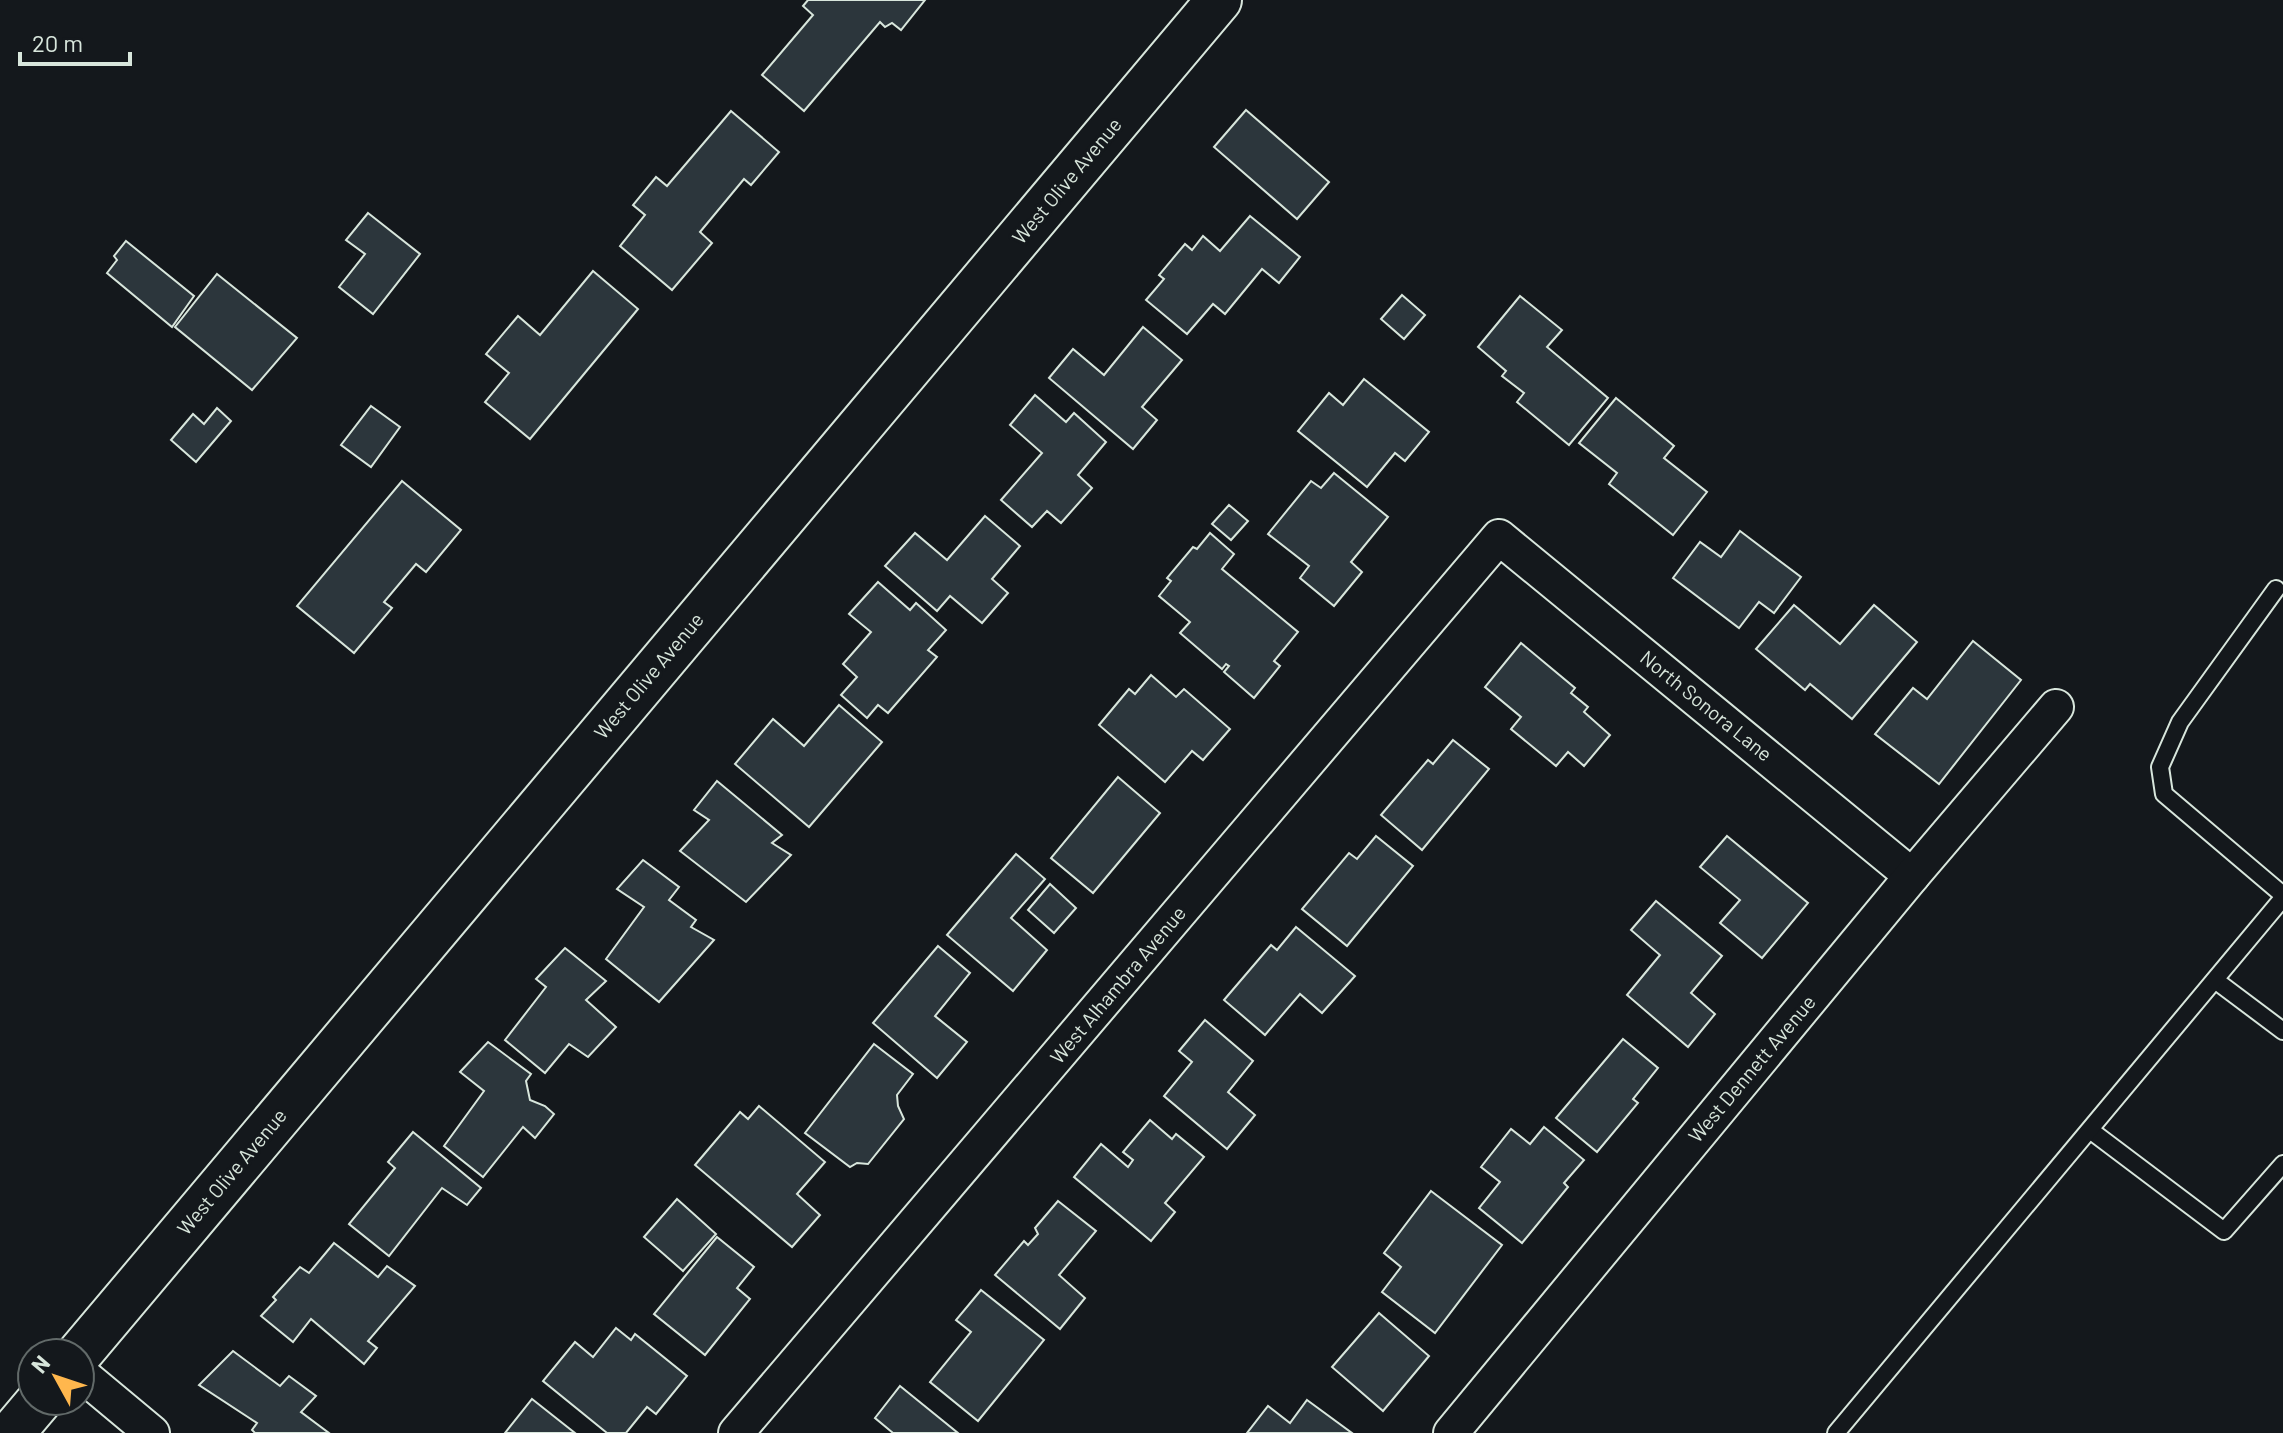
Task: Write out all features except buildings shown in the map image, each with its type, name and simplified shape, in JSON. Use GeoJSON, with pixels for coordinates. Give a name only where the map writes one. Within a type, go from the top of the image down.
{"type":"FeatureCollection","features":[{"type":"Feature","properties":{"kind":"main road","name":"West Olive Avenue"},"geometry":{"type":"LineString","coordinates":[[93,1337],[1219,0]]}},
{"type":"Feature","properties":{"kind":"main road"},"geometry":{"type":"LineString","coordinates":[[12,1433],[26,1417]]}},
{"type":"Feature","properties":{"kind":"street","name":"North Sonora Lane"},"geometry":{"type":"LineString","coordinates":[[1499,537],[1912,876]]}},
{"type":"Feature","properties":{"kind":"street","name":"West Alhambra Avenue"},"geometry":{"type":"LineString","coordinates":[[736,1433],[1499,537]]}},
{"type":"Feature","properties":{"kind":"street","name":"West Dennett Avenue"},"geometry":{"type":"LineString","coordinates":[[1451,1433],[1912,876],[2056,707]]}},
{"type":"Feature","properties":{"kind":"street"},"geometry":{"type":"LineString","coordinates":[[96,1386],[152,1433]]}},
{"type":"Feature","properties":{"kind":"lane"},"geometry":{"type":"LineString","coordinates":[[1836,1433],[2283,896],[2164,794],[2160,767],[2180,722],[2276,589]]}},
{"type":"Feature","properties":{"kind":"lane"},"geometry":{"type":"LineString","coordinates":[[2215,980],[2283,1031]]}},
{"type":"Feature","properties":{"kind":"lane"},"geometry":{"type":"LineString","coordinates":[[2090,1130],[2224,1231],[2283,1164]]}}]}
